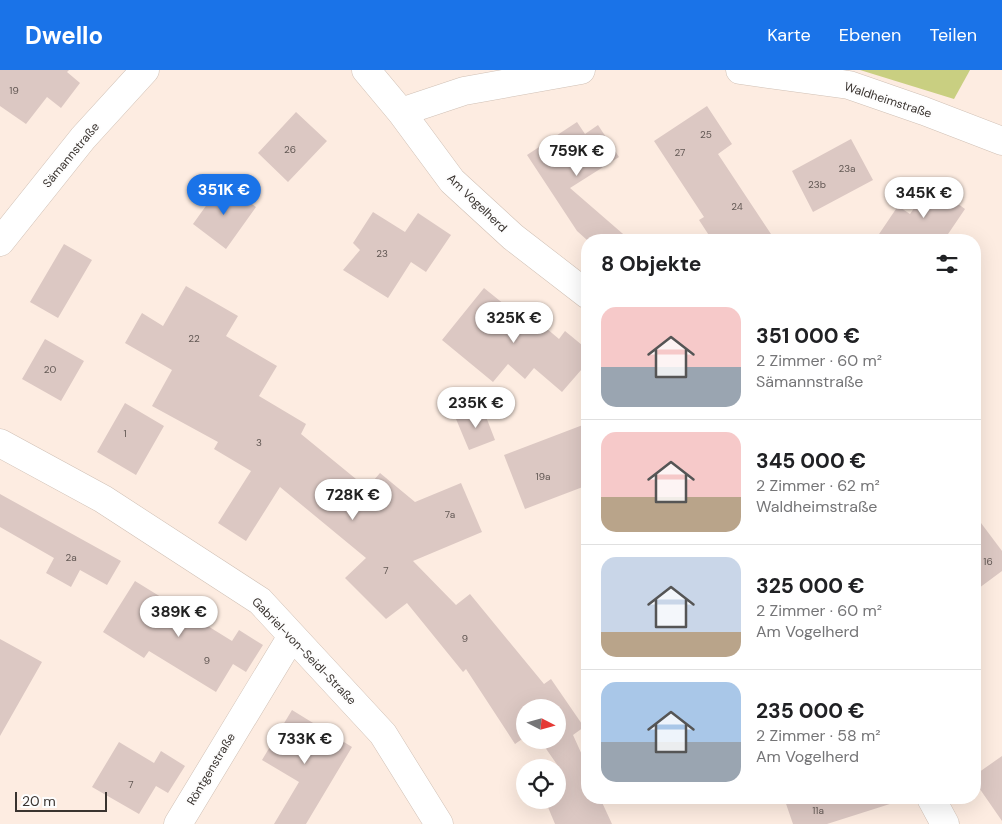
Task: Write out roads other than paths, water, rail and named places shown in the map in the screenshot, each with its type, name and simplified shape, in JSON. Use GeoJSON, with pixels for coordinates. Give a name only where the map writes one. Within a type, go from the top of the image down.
{"type":"FeatureCollection","features":[{"type":"Feature","properties":{"kind":"street","name":"Sämannstraße"},"geometry":{"type":"LineString","coordinates":[[0,242],[84,138],[145,70]]}},
{"type":"Feature","properties":{"kind":"street","name":"Am Vogelherd"},"geometry":{"type":"LineString","coordinates":[[366,70],[401,112],[452,181],[513,237],[581,290]]}},
{"type":"Feature","properties":{"kind":"street"},"geometry":{"type":"LineString","coordinates":[[401,112],[464,91],[581,70]]}},
{"type":"Feature","properties":{"kind":"street","name":"Waldheimstraße"},"geometry":{"type":"LineString","coordinates":[[740,70],[849,86],[924,111],[1002,141]]}},
{"type":"Feature","properties":{"kind":"street","name":"Gabriel-von-Seidl-Straße"},"geometry":{"type":"LineString","coordinates":[[0,443],[103,499],[260,601],[383,734],[439,824]]}},
{"type":"Feature","properties":{"kind":"street","name":"Röntgenstraße"},"geometry":{"type":"LineString","coordinates":[[178,824],[292,636]]}},
{"type":"Feature","properties":{"kind":"street"},"geometry":{"type":"LineString","coordinates":[[934,804],[945,824]]}}]}
